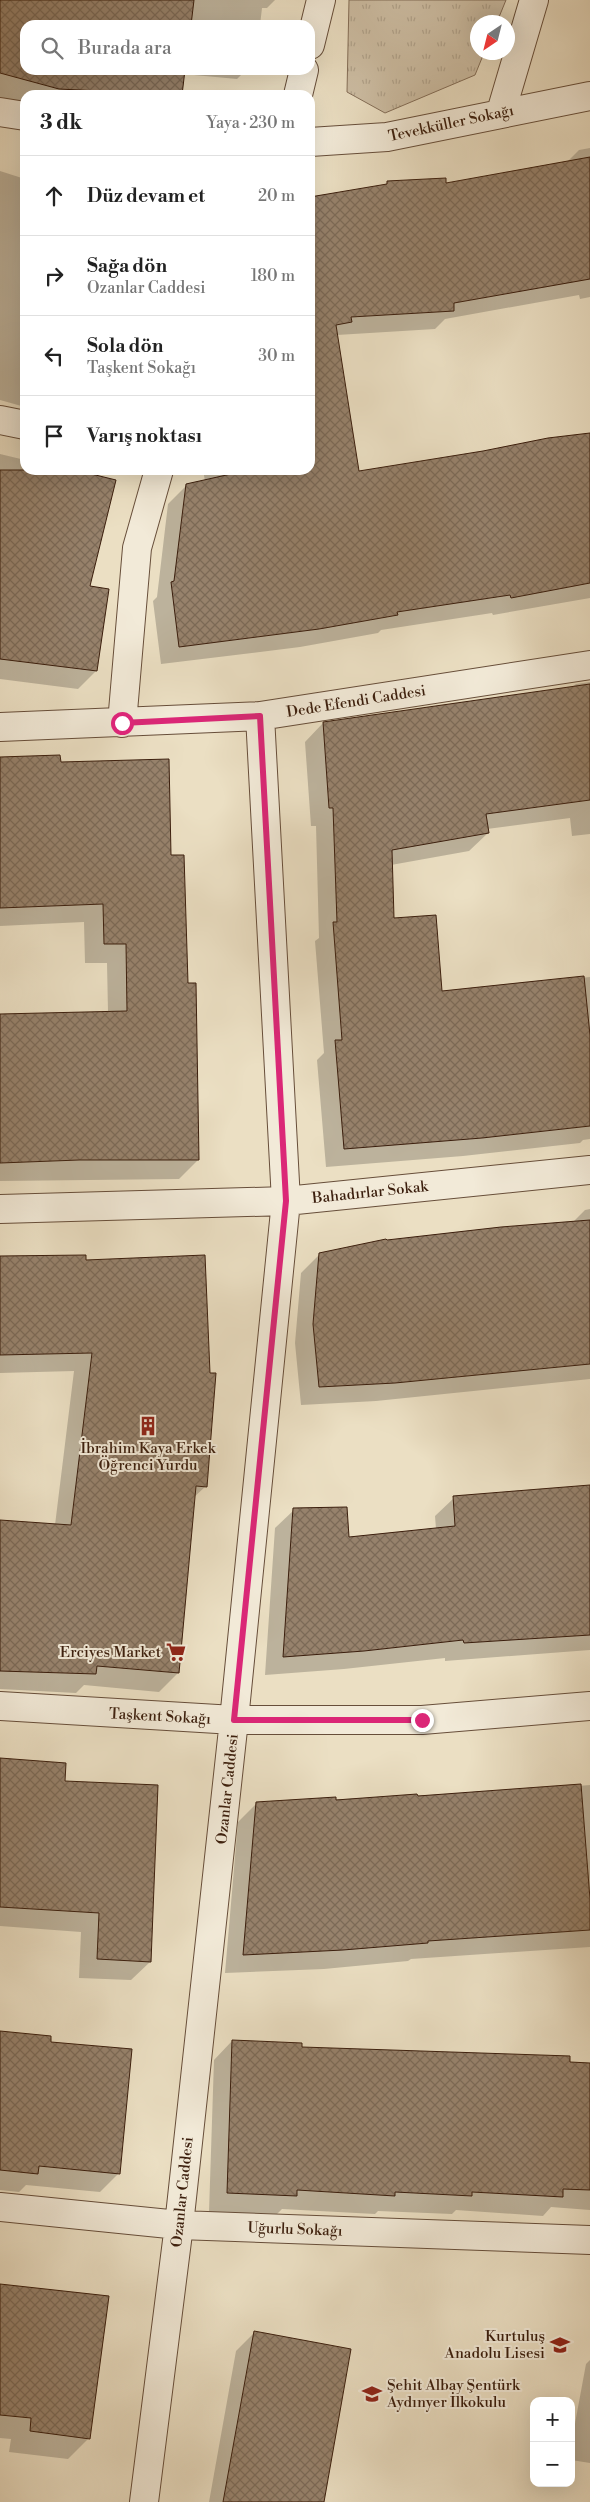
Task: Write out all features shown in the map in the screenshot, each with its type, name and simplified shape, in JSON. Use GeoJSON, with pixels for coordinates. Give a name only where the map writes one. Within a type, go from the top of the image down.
{"type":"FeatureCollection","features":[{"type":"Feature","properties":{"kind":"street"},"geometry":{"type":"LineString","coordinates":[[315,25],[321,0]]}},
{"type":"Feature","properties":{"kind":"street"},"geometry":{"type":"LineString","coordinates":[[501,112],[534,0]]}},
{"type":"Feature","properties":{"kind":"street"},"geometry":{"type":"LineString","coordinates":[[299,90],[303,75]]}},
{"type":"Feature","properties":{"kind":"street","name":"Tevekküller Sokağı"},"geometry":{"type":"LineString","coordinates":[[315,142],[387,137],[501,112],[590,96]]}},
{"type":"Feature","properties":{"kind":"street"},"geometry":{"type":"LineString","coordinates":[[0,112],[20,115]]}},
{"type":"Feature","properties":{"kind":"street"},"geometry":{"type":"LineString","coordinates":[[0,420],[20,424]]}},
{"type":"Feature","properties":{"kind":"street"},"geometry":{"type":"LineString","coordinates":[[122,723],[137,548],[158,475]]}},
{"type":"Feature","properties":{"kind":"street","name":"Dede Efendi Caddesi"},"geometry":{"type":"LineString","coordinates":[[0,727],[260,716],[590,664]]}},
{"type":"Feature","properties":{"kind":"street","name":"Ozanlar Caddesi"},"geometry":{"type":"LineString","coordinates":[[144,2502],[179,2225],[234,1720],[286,1201],[260,716]]}},
{"type":"Feature","properties":{"kind":"street","name":"Bahadırlar Sokak"},"geometry":{"type":"LineString","coordinates":[[0,1209],[286,1201],[590,1170]]}},
{"type":"Feature","properties":{"kind":"street","name":"Taşkent Sokağı"},"geometry":{"type":"LineString","coordinates":[[0,1706],[234,1720],[422,1720],[590,1706]]}},
{"type":"Feature","properties":{"kind":"street","name":"Uğurlu Sokağı"},"geometry":{"type":"LineString","coordinates":[[0,2207],[179,2225],[590,2240]]}},
{"type":"Feature","properties":{"kind":"green space"},"geometry":{"type":"Polygon","coordinates":[[[349,0],[506,0],[500,15],[470,15],[470,60],[481,60],[475,75],[385,113],[347,92],[349,0]]]}},
{"type":"Feature","properties":{"kind":"building"},"geometry":{"type":"Polygon","coordinates":[[[0,0],[194,0],[192,20],[20,20],[20,75],[184,75],[183,90],[59,89],[0,73],[0,0]]]}},
{"type":"Feature","properties":{"kind":"building"},"geometry":{"type":"Polygon","coordinates":[[[590,157],[590,279],[454,303],[454,311],[351,317],[352,322],[336,325],[359,471],[483,451],[548,438],[590,433],[590,583],[511,598],[510,595],[397,612],[398,615],[319,629],[179,647],[171,582],[174,581],[186,484],[226,475],[315,475],[315,196],[387,184],[387,181],[446,178],[446,183],[590,157]]]}},
{"type":"Feature","properties":{"kind":"building"},"geometry":{"type":"Polygon","coordinates":[[[0,470],[20,470],[20,475],[96,475],[116,480],[90,586],[109,589],[97,671],[0,659],[0,470]]]}},
{"type":"Feature","properties":{"kind":"building"},"geometry":{"type":"Polygon","coordinates":[[[590,684],[590,800],[486,814],[489,833],[392,850],[394,918],[436,915],[442,991],[584,976],[590,1035],[590,1126],[482,1138],[344,1149],[335,1040],[342,1040],[333,922],[337,922],[333,808],[329,808],[323,722],[590,684]]]}},
{"type":"Feature","properties":{"kind":"building"},"geometry":{"type":"Polygon","coordinates":[[[60,755],[61,762],[169,759],[171,855],[184,855],[188,983],[196,983],[199,1160],[79,1160],[0,1163],[0,1014],[127,1011],[126,944],[104,944],[103,904],[0,908],[0,757],[60,755]]]}},
{"type":"Feature","properties":{"kind":"building"},"geometry":{"type":"Polygon","coordinates":[[[590,1220],[590,1364],[395,1383],[319,1387],[313,1324],[319,1253],[386,1239],[590,1220]]]}},
{"type":"Feature","properties":{"kind":"building"},"geometry":{"type":"Polygon","coordinates":[[[86,1255],[86,1260],[205,1255],[210,1373],[216,1373],[207,1487],[196,1486],[179,1673],[97,1666],[96,1674],[0,1671],[0,1520],[71,1525],[92,1353],[0,1355],[0,1256],[86,1255]]]}},
{"type":"Feature","properties":{"kind":"building"},"geometry":{"type":"Polygon","coordinates":[[[590,1485],[590,1635],[464,1643],[463,1640],[364,1651],[283,1657],[293,1508],[347,1507],[349,1537],[455,1526],[453,1496],[590,1485]]]}},
{"type":"Feature","properties":{"kind":"building"},"geometry":{"type":"Polygon","coordinates":[[[0,1758],[66,1763],[65,1781],[158,1785],[151,1962],[97,1959],[99,1913],[0,1907],[0,1758]]]}},
{"type":"Feature","properties":{"kind":"building"},"geometry":{"type":"Polygon","coordinates":[[[581,1784],[590,1899],[590,1930],[428,1941],[428,1943],[343,1950],[243,1955],[256,1802],[336,1797],[336,1800],[417,1794],[418,1796],[581,1784]]]}},
{"type":"Feature","properties":{"kind":"building"},"geometry":{"type":"Polygon","coordinates":[[[0,2031],[51,2036],[51,2042],[132,2049],[120,2174],[39,2166],[38,2174],[0,2170],[0,2031]]]}},
{"type":"Feature","properties":{"kind":"building"},"geometry":{"type":"Polygon","coordinates":[[[232,2040],[302,2043],[302,2047],[570,2056],[570,2062],[590,2063],[590,2190],[563,2189],[563,2197],[472,2192],[472,2196],[395,2192],[395,2196],[297,2190],[297,2196],[227,2193],[232,2040]]]}},
{"type":"Feature","properties":{"kind":"building"},"geometry":{"type":"Polygon","coordinates":[[[0,2284],[109,2296],[90,2439],[30,2431],[31,2418],[0,2415],[0,2284]]]}},
{"type":"Feature","properties":{"kind":"building"},"geometry":{"type":"Polygon","coordinates":[[[254,2331],[351,2349],[324,2502],[223,2502],[254,2331]]]}},
{"type":"Feature","properties":{"kind":"place","name":"İbrahim Kaya Erkek Öğrenci Yurdu"},"geometry":{"type":"Point","coordinates":[148,1426]}},
{"type":"Feature","properties":{"kind":"place","name":"Erciyes Market"},"geometry":{"type":"Point","coordinates":[176,1652]}},
{"type":"Feature","properties":{"kind":"place","name":"Kurtuluş Anadolu Lisesi"},"geometry":{"type":"Point","coordinates":[560,2345]}},
{"type":"Feature","properties":{"kind":"place","name":"Şehit Albay Şentürk Aydınyer İlkokulu"},"geometry":{"type":"Point","coordinates":[372,2394]}},
{"type":"Feature","properties":{"kind":"route"},"geometry":{"type":"LineString","coordinates":[[122,723],[260,716],[286,1201],[234,1720],[422,1720]]}}]}
